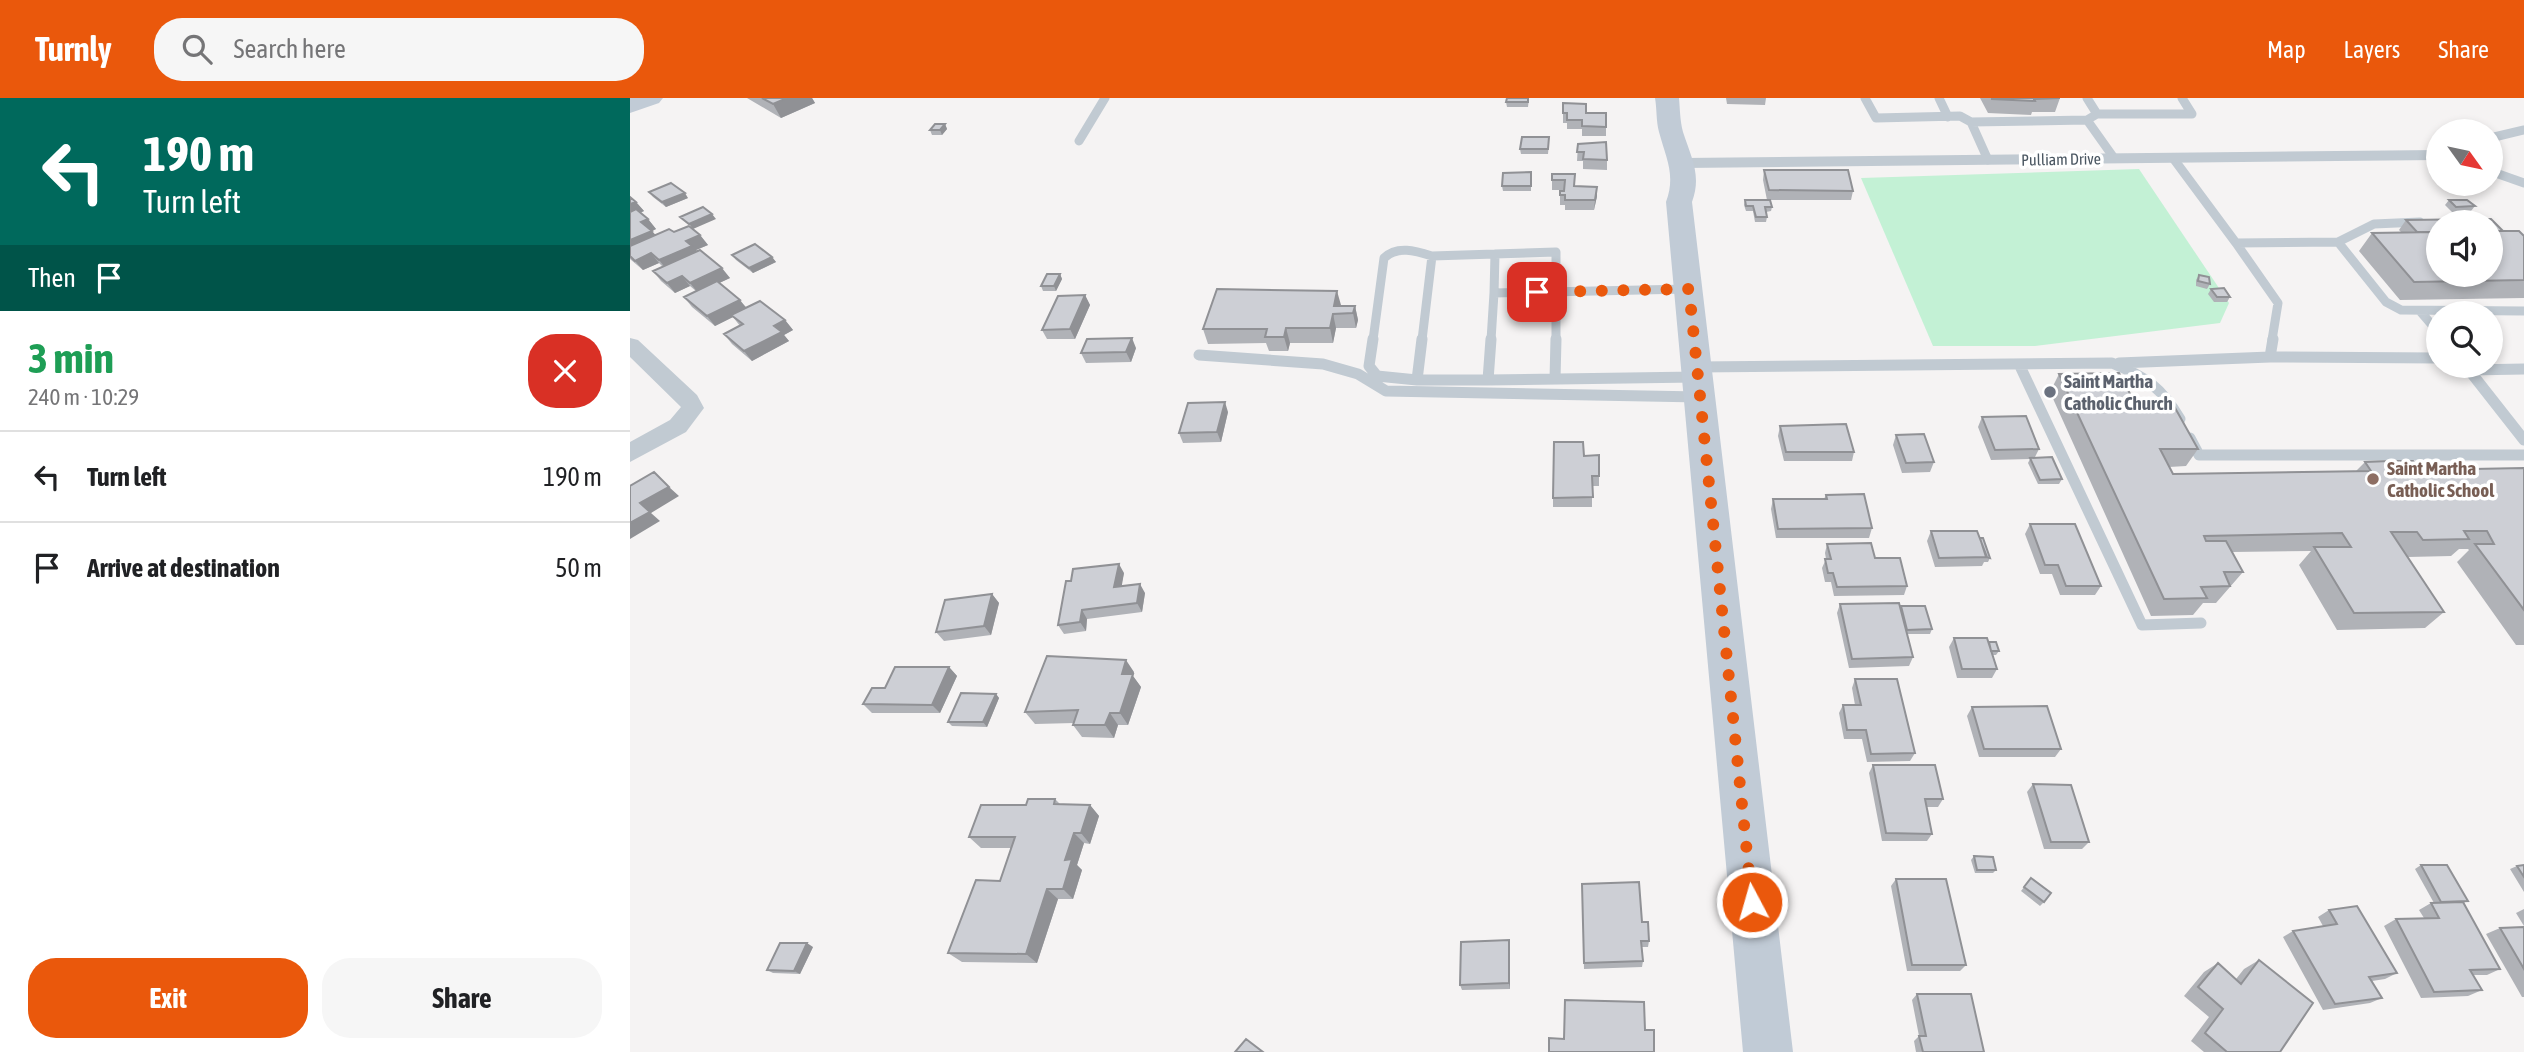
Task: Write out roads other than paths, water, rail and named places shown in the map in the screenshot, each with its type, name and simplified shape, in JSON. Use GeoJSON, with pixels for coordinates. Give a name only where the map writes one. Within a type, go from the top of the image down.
{"type":"FeatureCollection","features":[{"type":"Feature","properties":{"kind":"street"},"geometry":{"type":"LineString","coordinates":[[630,106],[650,98]]}},
{"type":"Feature","properties":{"kind":"street"},"geometry":{"type":"LineString","coordinates":[[1667,98],[1672,135],[1684,163],[1679,202],[1768,1052]]}},
{"type":"Feature","properties":{"kind":"street","name":"Pulliam Drive"},"geometry":{"type":"LineString","coordinates":[[1684,163],[2426,155]]}},
{"type":"Feature","properties":{"kind":"street"},"geometry":{"type":"LineString","coordinates":[[630,345],[689,400],[693,408],[687,418],[630,453]]}},
{"type":"Feature","properties":{"kind":"lane"},"geometry":{"type":"LineString","coordinates":[[1079,141],[1105,98]]}},
{"type":"Feature","properties":{"kind":"lane"},"geometry":{"type":"LineString","coordinates":[[1866,98],[1877,118],[1960,116],[1971,122],[2087,120],[2097,114],[2192,114],[2182,98]]}},
{"type":"Feature","properties":{"kind":"lane"},"geometry":{"type":"LineString","coordinates":[[1939,98],[1948,117]]}},
{"type":"Feature","properties":{"kind":"lane"},"geometry":{"type":"LineString","coordinates":[[2087,98],[2097,114]]}},
{"type":"Feature","properties":{"kind":"lane"},"geometry":{"type":"LineString","coordinates":[[2087,120],[2114,159]]}},
{"type":"Feature","properties":{"kind":"lane"},"geometry":{"type":"LineString","coordinates":[[1971,122],[1988,160]]}},
{"type":"Feature","properties":{"kind":"lane"},"geometry":{"type":"LineString","coordinates":[[2503,135],[2524,130]]}},
{"type":"Feature","properties":{"kind":"lane"},"geometry":{"type":"LineString","coordinates":[[2173,158],[2278,303],[2270,357]]}},
{"type":"Feature","properties":{"kind":"lane"},"geometry":{"type":"LineString","coordinates":[[2503,176],[2524,183]]}},
{"type":"Feature","properties":{"kind":"lane"},"geometry":{"type":"LineString","coordinates":[[2236,243],[2337,243],[2374,223],[2426,222]]}},
{"type":"Feature","properties":{"kind":"lane"},"geometry":{"type":"LineString","coordinates":[[2337,243],[2386,302],[2401,310],[2524,311]]}},
{"type":"Feature","properties":{"kind":"lane"},"geometry":{"type":"LineString","coordinates":[[1555,379],[1558,292],[1556,252],[1432,256],[1412,250],[1390,252],[1384,258],[1369,366],[1377,376],[1417,380],[1698,380]]}},
{"type":"Feature","properties":{"kind":"lane"},"geometry":{"type":"LineString","coordinates":[[1488,380],[1495,254]]}},
{"type":"Feature","properties":{"kind":"lane"},"geometry":{"type":"LineString","coordinates":[[1417,380],[1432,256]]}},
{"type":"Feature","properties":{"kind":"lane"},"geometry":{"type":"LineString","coordinates":[[1494,293],[1689,289]]}},
{"type":"Feature","properties":{"kind":"lane"},"geometry":{"type":"LineString","coordinates":[[2420,311],[2426,318]]}},
{"type":"Feature","properties":{"kind":"lane"},"geometry":{"type":"LineString","coordinates":[[1199,355],[1323,364],[1358,373],[1386,391],[1698,380],[2019,364],[2270,357],[2426,358]]}},
{"type":"Feature","properties":{"kind":"lane"},"geometry":{"type":"LineString","coordinates":[[2112,363],[2146,377],[2162,390],[2199,455],[2524,455]]}},
{"type":"Feature","properties":{"kind":"lane"},"geometry":{"type":"LineString","coordinates":[[2019,364],[2142,625],[2201,623]]}},
{"type":"Feature","properties":{"kind":"lane"},"geometry":{"type":"LineString","coordinates":[[2503,369],[2524,369]]}},
{"type":"Feature","properties":{"kind":"lane"},"geometry":{"type":"LineString","coordinates":[[2475,378],[2524,440]]}},
{"type":"Feature","properties":{"kind":"place","name":"Saint Martha Catholic Church"},"geometry":{"type":"Point","coordinates":[2050,392]}},
{"type":"Feature","properties":{"kind":"place","name":"Saint Martha Catholic School"},"geometry":{"type":"Point","coordinates":[2373,479]}}]}
